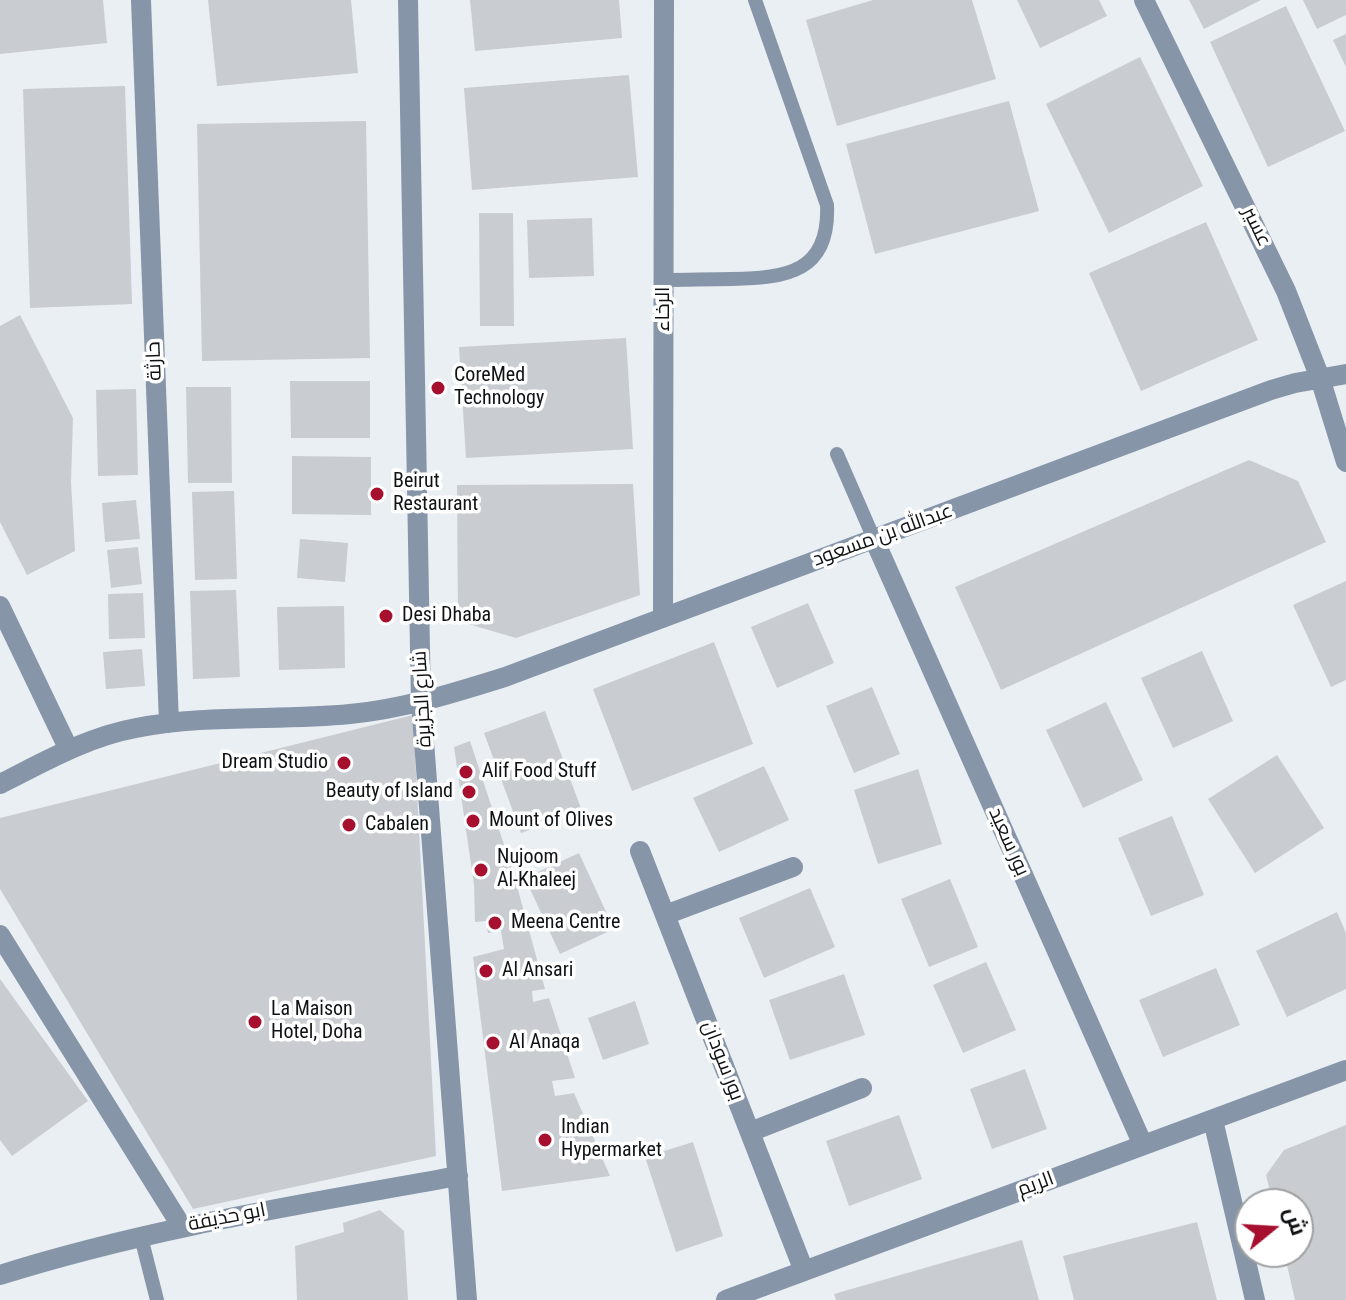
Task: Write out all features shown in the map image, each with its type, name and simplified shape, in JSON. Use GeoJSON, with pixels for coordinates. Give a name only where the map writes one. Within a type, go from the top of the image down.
{"type":"FeatureCollection","features":[{"type":"Feature","properties":{"kind":"street","name":"حارثة"},"geometry":{"type":"LineString","coordinates":[[141,0],[169,723]]}},
{"type":"Feature","properties":{"kind":"street","name":"شارع الجزيرة"},"geometry":{"type":"LineString","coordinates":[[408,0],[421,703],[467,1300]]}},
{"type":"Feature","properties":{"kind":"street","name":"الرخاء"},"geometry":{"type":"LineString","coordinates":[[663,618],[664,0]]}},
{"type":"Feature","properties":{"kind":"street","name":"عسير"},"geometry":{"type":"LineString","coordinates":[[1144,0],[1277,271],[1320,378],[1346,462]]}},
{"type":"Feature","properties":{"kind":"street","name":"عبدالله بن مسعود"},"geometry":{"type":"LineString","coordinates":[[0,784],[69,750],[113,733],[169,723],[347,715],[421,703],[505,677],[1271,390],[1346,374]]}},
{"type":"Feature","properties":{"kind":"street","name":"بور سعيد"},"geometry":{"type":"LineString","coordinates":[[874,539],[1143,1145]]}},
{"type":"Feature","properties":{"kind":"street"},"geometry":{"type":"LineString","coordinates":[[0,606],[69,750]]}},
{"type":"Feature","properties":{"kind":"street","name":"بور سودان"},"geometry":{"type":"LineString","coordinates":[[640,851],[804,1271]]}},
{"type":"Feature","properties":{"kind":"street"},"geometry":{"type":"LineString","coordinates":[[665,915],[793,867]]}},
{"type":"Feature","properties":{"kind":"street"},"geometry":{"type":"LineString","coordinates":[[0,935],[182,1227]]}},
{"type":"Feature","properties":{"kind":"street","name":"الريم"},"geometry":{"type":"LineString","coordinates":[[726,1300],[1346,1070]]}},
{"type":"Feature","properties":{"kind":"street"},"geometry":{"type":"LineString","coordinates":[[750,1132],[862,1088]]}},
{"type":"Feature","properties":{"kind":"street"},"geometry":{"type":"LineString","coordinates":[[1213,1120],[1255,1300]]}},
{"type":"Feature","properties":{"kind":"street","name":"ابو حذيفة"},"geometry":{"type":"LineString","coordinates":[[0,1275],[182,1227],[458,1176]]}},
{"type":"Feature","properties":{"kind":"lane"},"geometry":{"type":"LineString","coordinates":[[664,280],[758,279],[786,275],[811,259],[825,234],[827,205],[755,0]]}},
{"type":"Feature","properties":{"kind":"lane"},"geometry":{"type":"LineString","coordinates":[[837,454],[874,539]]}},
{"type":"Feature","properties":{"kind":"lane"},"geometry":{"type":"LineString","coordinates":[[141,1237],[157,1300]]}},
{"type":"Feature","properties":{"kind":"building"},"geometry":{"type":"Polygon","coordinates":[[[0,0],[103,0],[107,43],[0,54],[0,0]]]}},
{"type":"Feature","properties":{"kind":"building"},"geometry":{"type":"Polygon","coordinates":[[[208,0],[351,0],[358,73],[217,86],[208,0]]]}},
{"type":"Feature","properties":{"kind":"building"},"geometry":{"type":"Polygon","coordinates":[[[470,0],[619,0],[622,38],[475,51],[470,0]]]}},
{"type":"Feature","properties":{"kind":"building"},"geometry":{"type":"Polygon","coordinates":[[[873,0],[972,0],[996,79],[837,126],[806,20],[873,0]]]}},
{"type":"Feature","properties":{"kind":"building"},"geometry":{"type":"Polygon","coordinates":[[[1017,0],[1099,0],[1107,16],[1040,48],[1017,0]]]}},
{"type":"Feature","properties":{"kind":"building"},"geometry":{"type":"Polygon","coordinates":[[[1189,0],[1261,0],[1204,29],[1189,0]]]}},
{"type":"Feature","properties":{"kind":"building"},"geometry":{"type":"Polygon","coordinates":[[[1303,0],[1346,0],[1346,15],[1317,29],[1303,0]]]}},
{"type":"Feature","properties":{"kind":"building"},"geometry":{"type":"Polygon","coordinates":[[[1286,6],[1345,131],[1268,167],[1210,42],[1286,6]]]}},
{"type":"Feature","properties":{"kind":"building"},"geometry":{"type":"Polygon","coordinates":[[[1346,34],[1346,67],[1333,40],[1346,34]]]}},
{"type":"Feature","properties":{"kind":"building"},"geometry":{"type":"Polygon","coordinates":[[[1140,57],[1203,186],[1109,233],[1046,104],[1140,57]]]}},
{"type":"Feature","properties":{"kind":"building"},"geometry":{"type":"Polygon","coordinates":[[[629,75],[638,177],[472,190],[464,88],[629,75]]]}},
{"type":"Feature","properties":{"kind":"building"},"geometry":{"type":"Polygon","coordinates":[[[125,86],[132,304],[30,308],[23,89],[125,86]]]}},
{"type":"Feature","properties":{"kind":"building"},"geometry":{"type":"Polygon","coordinates":[[[1009,101],[1039,211],[875,254],[846,144],[1009,101]]]}},
{"type":"Feature","properties":{"kind":"building"},"geometry":{"type":"Polygon","coordinates":[[[366,121],[370,358],[202,361],[197,124],[366,121]]]}},
{"type":"Feature","properties":{"kind":"building"},"geometry":{"type":"Polygon","coordinates":[[[479,213],[513,213],[514,326],[480,326],[479,213]]]}},
{"type":"Feature","properties":{"kind":"building"},"geometry":{"type":"Polygon","coordinates":[[[592,218],[594,276],[529,278],[527,220],[592,218]]]}},
{"type":"Feature","properties":{"kind":"building"},"geometry":{"type":"Polygon","coordinates":[[[1206,222],[1258,340],[1141,391],[1089,273],[1206,222]]]}},
{"type":"Feature","properties":{"kind":"building"},"geometry":{"type":"Polygon","coordinates":[[[20,315],[73,418],[71,482],[75,551],[27,575],[0,522],[0,326],[20,315]]]}},
{"type":"Feature","properties":{"kind":"building"},"geometry":{"type":"Polygon","coordinates":[[[626,338],[633,449],[466,458],[459,347],[626,338]]]}},
{"type":"Feature","properties":{"kind":"building"},"geometry":{"type":"Polygon","coordinates":[[[290,381],[370,381],[370,438],[291,438],[290,381]]]}},
{"type":"Feature","properties":{"kind":"building"},"geometry":{"type":"Polygon","coordinates":[[[186,387],[231,387],[232,483],[188,483],[186,387]]]}},
{"type":"Feature","properties":{"kind":"building"},"geometry":{"type":"Polygon","coordinates":[[[136,389],[138,475],[98,476],[96,390],[136,389]]]}},
{"type":"Feature","properties":{"kind":"building"},"geometry":{"type":"Polygon","coordinates":[[[292,456],[371,457],[371,515],[292,514],[292,456]]]}},
{"type":"Feature","properties":{"kind":"building"},"geometry":{"type":"Polygon","coordinates":[[[1249,460],[1298,481],[1326,542],[1001,690],[955,587],[1249,460]]]}},
{"type":"Feature","properties":{"kind":"building"},"geometry":{"type":"Polygon","coordinates":[[[633,484],[640,595],[516,638],[458,621],[457,485],[633,484]]]}},
{"type":"Feature","properties":{"kind":"building"},"geometry":{"type":"Polygon","coordinates":[[[234,491],[237,579],[195,580],[192,492],[234,491]]]}},
{"type":"Feature","properties":{"kind":"building"},"geometry":{"type":"Polygon","coordinates":[[[136,500],[140,539],[105,542],[102,503],[136,500]]]}},
{"type":"Feature","properties":{"kind":"building"},"geometry":{"type":"Polygon","coordinates":[[[300,539],[348,543],[345,582],[297,578],[300,539]]]}},
{"type":"Feature","properties":{"kind":"building"},"geometry":{"type":"Polygon","coordinates":[[[138,547],[142,584],[111,588],[107,550],[138,547]]]}},
{"type":"Feature","properties":{"kind":"building"},"geometry":{"type":"Polygon","coordinates":[[[1346,581],[1346,680],[1331,687],[1293,605],[1346,581]]]}},
{"type":"Feature","properties":{"kind":"building"},"geometry":{"type":"Polygon","coordinates":[[[236,590],[240,677],[193,679],[190,591],[236,590]]]}},
{"type":"Feature","properties":{"kind":"building"},"geometry":{"type":"Polygon","coordinates":[[[143,593],[145,638],[109,639],[108,594],[143,593]]]}},
{"type":"Feature","properties":{"kind":"building"},"geometry":{"type":"Polygon","coordinates":[[[808,603],[834,663],[777,688],[751,627],[808,603]]]}},
{"type":"Feature","properties":{"kind":"building"},"geometry":{"type":"Polygon","coordinates":[[[344,606],[345,668],[279,670],[277,607],[344,606]]]}},
{"type":"Feature","properties":{"kind":"building"},"geometry":{"type":"Polygon","coordinates":[[[714,642],[753,744],[632,791],[593,689],[714,642]]]}},
{"type":"Feature","properties":{"kind":"building"},"geometry":{"type":"Polygon","coordinates":[[[142,649],[145,686],[106,689],[103,652],[142,649]]]}},
{"type":"Feature","properties":{"kind":"building"},"geometry":{"type":"Polygon","coordinates":[[[1202,651],[1233,721],[1173,748],[1141,678],[1202,651]]]}},
{"type":"Feature","properties":{"kind":"building"},"geometry":{"type":"Polygon","coordinates":[[[872,687],[900,754],[854,773],[826,706],[872,687]]]}},
{"type":"Feature","properties":{"kind":"building"},"geometry":{"type":"Polygon","coordinates":[[[1106,702],[1143,780],[1083,808],[1046,730],[1106,702]]]}},
{"type":"Feature","properties":{"kind":"building"},"geometry":{"type":"Polygon","coordinates":[[[545,711],[582,811],[521,833],[484,733],[545,711]]]}},
{"type":"Feature","properties":{"kind":"building","name":"La Maison Hotel, Doha"},"geometry":{"type":"Polygon","coordinates":[[[413,715],[436,1156],[193,1209],[0,889],[0,818],[413,715]]]}},
{"type":"Feature","properties":{"kind":"building"},"geometry":{"type":"Polygon","coordinates":[[[470,741],[514,875],[545,989],[532,991],[533,1002],[549,998],[575,1078],[552,1081],[555,1096],[574,1093],[610,1176],[502,1191],[473,957],[504,949],[501,931],[488,933],[486,921],[475,922],[474,885],[454,747],[470,741]]]}},
{"type":"Feature","properties":{"kind":"building"},"geometry":{"type":"Polygon","coordinates":[[[1277,755],[1324,828],[1255,873],[1208,799],[1277,755]]]}},
{"type":"Feature","properties":{"kind":"building"},"geometry":{"type":"Polygon","coordinates":[[[764,766],[789,820],[719,852],[693,798],[764,766]]]}},
{"type":"Feature","properties":{"kind":"building"},"geometry":{"type":"Polygon","coordinates":[[[918,769],[942,844],[878,864],[854,790],[918,769]]]}},
{"type":"Feature","properties":{"kind":"building"},"geometry":{"type":"Polygon","coordinates":[[[1172,816],[1204,895],[1151,916],[1118,838],[1172,816]]]}},
{"type":"Feature","properties":{"kind":"building"},"geometry":{"type":"Polygon","coordinates":[[[579,853],[614,929],[560,954],[525,878],[579,853]]]}},
{"type":"Feature","properties":{"kind":"building"},"geometry":{"type":"Polygon","coordinates":[[[950,879],[978,947],[929,967],[901,899],[950,879]]]}},
{"type":"Feature","properties":{"kind":"building"},"geometry":{"type":"Polygon","coordinates":[[[810,888],[835,947],[764,978],[739,918],[810,888]]]}},
{"type":"Feature","properties":{"kind":"building"},"geometry":{"type":"Polygon","coordinates":[[[1337,912],[1346,933],[1346,989],[1287,1017],[1256,951],[1337,912]]]}},
{"type":"Feature","properties":{"kind":"building"},"geometry":{"type":"Polygon","coordinates":[[[986,962],[1016,1030],[963,1053],[933,985],[986,962]]]}},
{"type":"Feature","properties":{"kind":"building"},"geometry":{"type":"Polygon","coordinates":[[[1216,968],[1240,1025],[1163,1057],[1139,1000],[1216,968]]]}},
{"type":"Feature","properties":{"kind":"building"},"geometry":{"type":"Polygon","coordinates":[[[844,974],[865,1035],[790,1060],[769,1000],[844,974]]]}},
{"type":"Feature","properties":{"kind":"building"},"geometry":{"type":"Polygon","coordinates":[[[0,979],[88,1101],[12,1156],[0,1140],[0,979]]]}},
{"type":"Feature","properties":{"kind":"building"},"geometry":{"type":"Polygon","coordinates":[[[635,1001],[649,1044],[603,1060],[588,1018],[635,1001]]]}},
{"type":"Feature","properties":{"kind":"building"},"geometry":{"type":"Polygon","coordinates":[[[1025,1069],[1047,1129],[992,1149],[970,1089],[1025,1069]]]}},
{"type":"Feature","properties":{"kind":"building"},"geometry":{"type":"Polygon","coordinates":[[[899,1115],[922,1179],[849,1206],[826,1141],[899,1115]]]}},
{"type":"Feature","properties":{"kind":"building"},"geometry":{"type":"Polygon","coordinates":[[[1346,1125],[1346,1300],[1295,1300],[1288,1268],[1314,1268],[1314,1188],[1269,1188],[1266,1175],[1284,1150],[1346,1125]]]}},
{"type":"Feature","properties":{"kind":"building"},"geometry":{"type":"Polygon","coordinates":[[[693,1142],[723,1236],[676,1252],[645,1157],[693,1142]]]}},
{"type":"Feature","properties":{"kind":"building"},"geometry":{"type":"Polygon","coordinates":[[[380,1210],[404,1231],[408,1300],[297,1300],[295,1246],[344,1232],[343,1223],[380,1210]]]}},
{"type":"Feature","properties":{"kind":"building"},"geometry":{"type":"Polygon","coordinates":[[[1197,1222],[1217,1300],[1074,1300],[1063,1256],[1197,1222]]]}},
{"type":"Feature","properties":{"kind":"building"},"geometry":{"type":"Polygon","coordinates":[[[1022,1240],[1039,1300],[836,1300],[834,1294],[1022,1240]]]}},
{"type":"Feature","properties":{"kind":"place","name":"CoreMed Technology"},"geometry":{"type":"Point","coordinates":[438,388]}},
{"type":"Feature","properties":{"kind":"place","name":"Beirut Restaurant"},"geometry":{"type":"Point","coordinates":[377,494]}},
{"type":"Feature","properties":{"kind":"place","name":"Desi Dhaba"},"geometry":{"type":"Point","coordinates":[386,616]}},
{"type":"Feature","properties":{"kind":"place","name":"Dream Studio"},"geometry":{"type":"Point","coordinates":[344,763]}},
{"type":"Feature","properties":{"kind":"place","name":"Alif Food Stuff"},"geometry":{"type":"Point","coordinates":[466,772]}},
{"type":"Feature","properties":{"kind":"place","name":"Beauty of Island"},"geometry":{"type":"Point","coordinates":[469,792]}},
{"type":"Feature","properties":{"kind":"place","name":"Mount of Olives"},"geometry":{"type":"Point","coordinates":[473,821]}},
{"type":"Feature","properties":{"kind":"place","name":"Cabalen"},"geometry":{"type":"Point","coordinates":[349,825]}},
{"type":"Feature","properties":{"kind":"place","name":"Nujoom Al-Khaleej"},"geometry":{"type":"Point","coordinates":[481,870]}},
{"type":"Feature","properties":{"kind":"place","name":"Meena Centre"},"geometry":{"type":"Point","coordinates":[495,923]}},
{"type":"Feature","properties":{"kind":"place","name":"Al Ansari"},"geometry":{"type":"Point","coordinates":[486,971]}},
{"type":"Feature","properties":{"kind":"place","name":"La Maison Hotel, Doha"},"geometry":{"type":"Point","coordinates":[255,1022]}},
{"type":"Feature","properties":{"kind":"place","name":"Al Anaqa"},"geometry":{"type":"Point","coordinates":[493,1043]}},
{"type":"Feature","properties":{"kind":"place","name":"Indian Hypermarket"},"geometry":{"type":"Point","coordinates":[545,1140]}}]}
